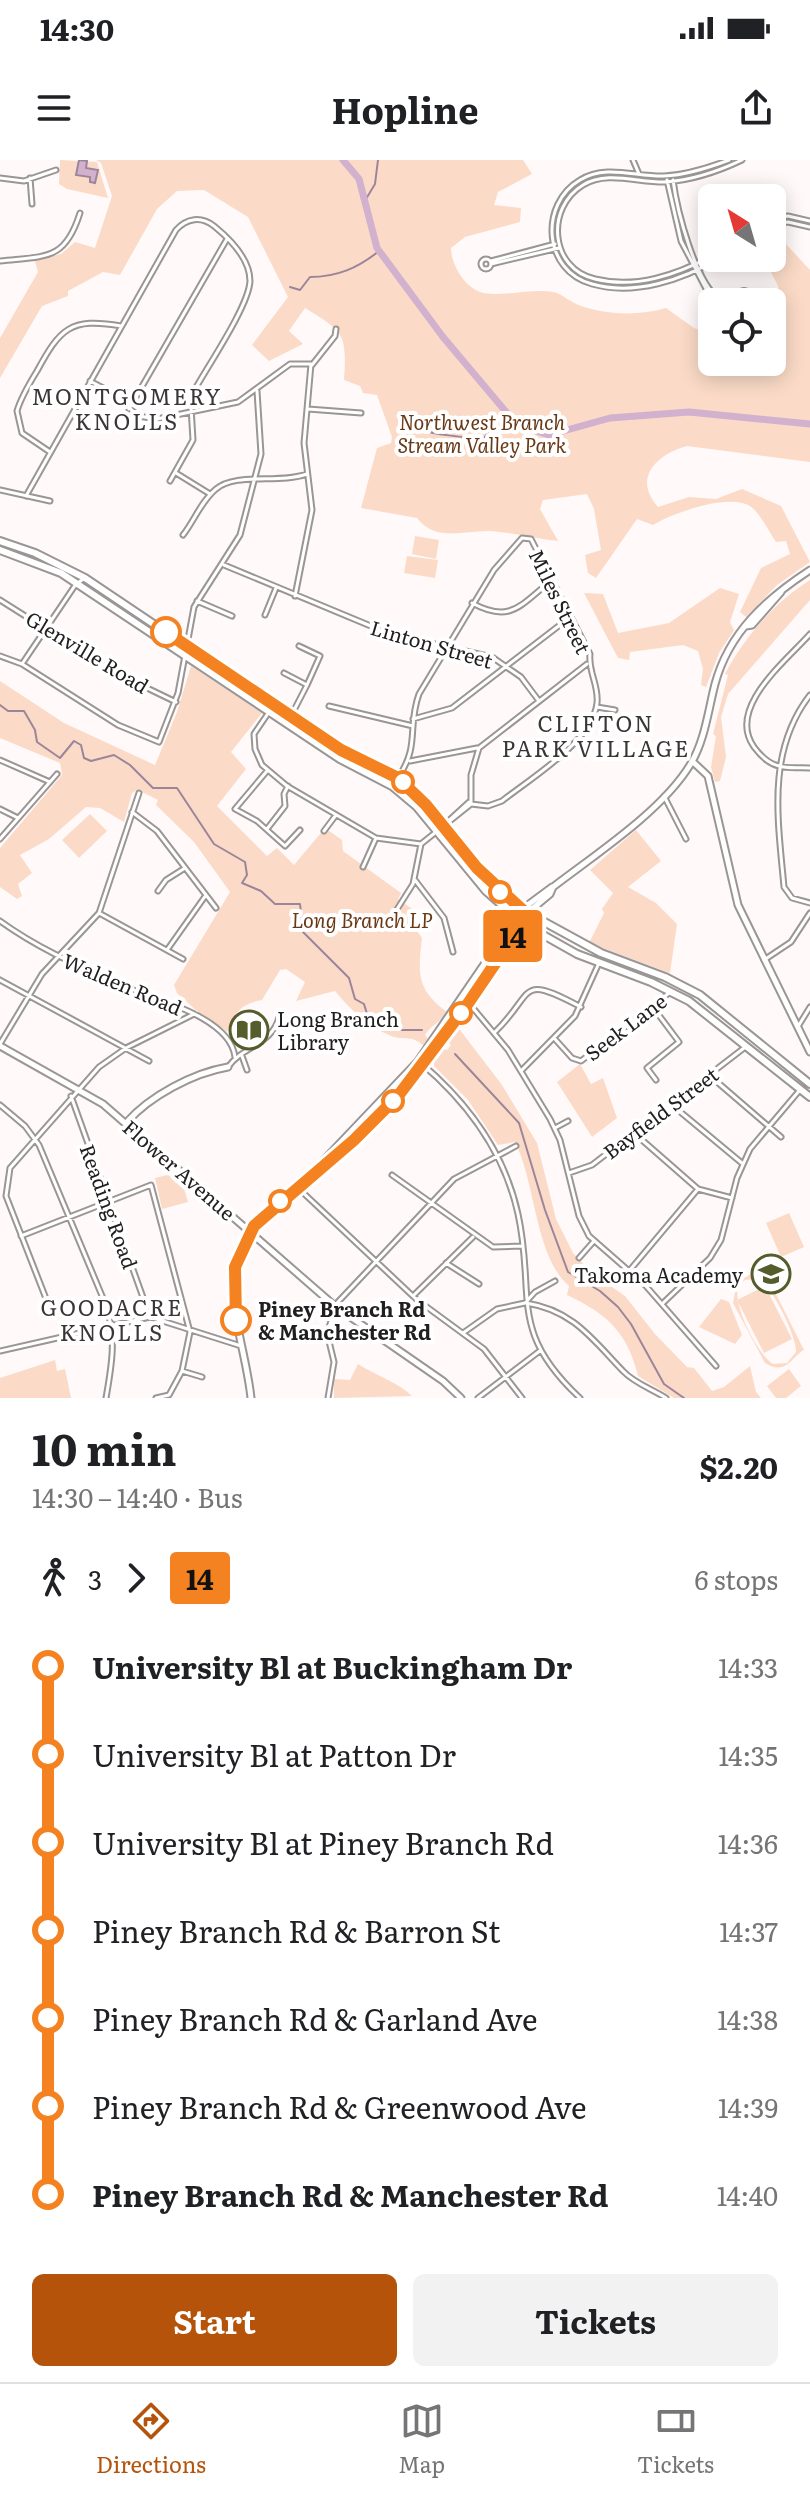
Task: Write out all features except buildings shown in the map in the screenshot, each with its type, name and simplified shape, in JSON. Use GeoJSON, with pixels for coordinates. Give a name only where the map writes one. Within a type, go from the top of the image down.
{"type":"FeatureCollection","features":[{"type":"Feature","properties":{"kind":"main road"},"geometry":{"type":"LineString","coordinates":[[0,541],[35,553],[85,578],[341,750],[398,778],[444,825],[477,868],[524,912],[601,953],[665,977],[700,995],[810,1084]]}},
{"type":"Feature","properties":{"kind":"main road"},"geometry":{"type":"LineString","coordinates":[[0,550],[45,565],[340,759],[392,786],[437,831],[486,891],[522,923],[599,963],[672,991],[748,1044],[810,1097]]}},
{"type":"Feature","properties":{"kind":"main road"},"geometry":{"type":"LineString","coordinates":[[421,1063],[515,917],[664,796],[692,761],[704,732],[724,658],[746,626],[771,598],[810,570]]}},
{"type":"Feature","properties":{"kind":"main road"},"geometry":{"type":"LineString","coordinates":[[692,761],[706,772],[729,877],[764,960],[810,1052]]}},
{"type":"Feature","properties":{"kind":"main road"},"geometry":{"type":"LineString","coordinates":[[251,1397],[233,1280],[238,1257],[251,1231],[343,1145],[383,1113],[469,1002],[522,923],[524,912]]}},
{"type":"Feature","properties":{"kind":"main road","name":"Flower Avenue"},"geometry":{"type":"LineString","coordinates":[[0,1045],[127,1122],[336,1307],[443,1381],[461,1398]]}},
{"type":"Feature","properties":{"kind":"main road"},"geometry":{"type":"LineString","coordinates":[[127,1122],[150,1100],[211,1070],[228,1067]]}},
{"type":"Feature","properties":{"kind":"street"},"geometry":{"type":"LineString","coordinates":[[633,160],[641,181]]}},
{"type":"Feature","properties":{"kind":"street"},"geometry":{"type":"LineString","coordinates":[[707,288],[675,223],[668,182],[671,177],[729,160]]}},
{"type":"Feature","properties":{"kind":"street"},"geometry":{"type":"LineString","coordinates":[[697,267],[639,287],[593,285],[573,275],[556,247],[553,217],[578,181],[594,173],[671,177],[704,175],[742,160]]}},
{"type":"Feature","properties":{"kind":"street"},"geometry":{"type":"LineString","coordinates":[[0,178],[12,181],[56,170]]}},
{"type":"Feature","properties":{"kind":"street"},"geometry":{"type":"LineString","coordinates":[[671,177],[682,226],[697,267],[710,288]]}},
{"type":"Feature","properties":{"kind":"street"},"geometry":{"type":"LineString","coordinates":[[30,178],[32,204]]}},
{"type":"Feature","properties":{"kind":"street"},"geometry":{"type":"LineString","coordinates":[[565,197],[596,179],[668,182]]}},
{"type":"Feature","properties":{"kind":"street"},"geometry":{"type":"LineString","coordinates":[[0,261],[60,250],[71,240],[80,213]]}},
{"type":"Feature","properties":{"kind":"street"},"geometry":{"type":"LineString","coordinates":[[786,216],[810,221]]}},
{"type":"Feature","properties":{"kind":"street"},"geometry":{"type":"LineString","coordinates":[[26,496],[176,230],[188,221],[197,220],[210,223],[228,238],[246,265],[250,284],[244,301],[194,391],[191,412],[193,440],[170,481]]}},
{"type":"Feature","properties":{"kind":"street"},"geometry":{"type":"LineString","coordinates":[[786,222],[810,227]]}},
{"type":"Feature","properties":{"kind":"street"},"geometry":{"type":"LineString","coordinates":[[129,409],[228,238]]}},
{"type":"Feature","properties":{"kind":"street"},"geometry":{"type":"LineString","coordinates":[[491,263],[556,247]]}},
{"type":"Feature","properties":{"kind":"street"},"geometry":{"type":"LineString","coordinates":[[50,452],[22,433],[17,411],[52,343],[77,324],[121,326]]}},
{"type":"Feature","properties":{"kind":"street"},"geometry":{"type":"LineString","coordinates":[[295,596],[315,493],[307,474],[304,443],[312,365],[335,336],[336,329]]}},
{"type":"Feature","properties":{"kind":"street"},"geometry":{"type":"LineString","coordinates":[[90,381],[115,394],[129,409],[149,419],[238,402],[290,364],[306,362],[312,365]]}},
{"type":"Feature","properties":{"kind":"street"},"geometry":{"type":"LineString","coordinates":[[0,656],[22,664],[92,711],[159,742],[176,702],[197,601],[224,565],[240,535],[262,439],[257,391]]}},
{"type":"Feature","properties":{"kind":"street"},"geometry":{"type":"LineString","coordinates":[[308,409],[361,413]]}},
{"type":"Feature","properties":{"kind":"street"},"geometry":{"type":"LineString","coordinates":[[175,473],[210,494]]}},
{"type":"Feature","properties":{"kind":"street"},"geometry":{"type":"LineString","coordinates":[[183,535],[210,494],[225,482],[286,481],[307,474]]}},
{"type":"Feature","properties":{"kind":"street"},"geometry":{"type":"LineString","coordinates":[[0,490],[50,501]]}},
{"type":"Feature","properties":{"kind":"street","name":"Miles Street"},"geometry":{"type":"LineString","coordinates":[[472,603],[517,543],[522,538],[531,539],[590,654],[589,662],[597,686],[597,707]]}},
{"type":"Feature","properties":{"kind":"street","name":"Linton Street"},"geometry":{"type":"LineString","coordinates":[[224,565],[390,634],[479,653],[507,665],[539,701]]}},
{"type":"Feature","properties":{"kind":"street"},"geometry":{"type":"LineString","coordinates":[[22,664],[76,584],[85,578]]}},
{"type":"Feature","properties":{"kind":"street"},"geometry":{"type":"LineString","coordinates":[[398,778],[410,761],[413,719],[419,694],[472,603],[492,613],[503,614],[552,581]]}},
{"type":"Feature","properties":{"kind":"street"},"geometry":{"type":"LineString","coordinates":[[265,615],[276,588]]}},
{"type":"Feature","properties":{"kind":"street","name":"Glenville Road"},"geometry":{"type":"LineString","coordinates":[[0,600],[48,627],[114,672],[176,702]]}},
{"type":"Feature","properties":{"kind":"street"},"geometry":{"type":"LineString","coordinates":[[197,601],[232,616]]}},
{"type":"Feature","properties":{"kind":"street"},"geometry":{"type":"LineString","coordinates":[[413,719],[452,708],[570,617]]}},
{"type":"Feature","properties":{"kind":"street"},"geometry":{"type":"LineString","coordinates":[[810,634],[755,697],[746,724],[752,745],[779,766],[810,768]]}},
{"type":"Feature","properties":{"kind":"street"},"geometry":{"type":"LineString","coordinates":[[291,716],[320,656],[299,646]]}},
{"type":"Feature","properties":{"kind":"street"},"geometry":{"type":"LineString","coordinates":[[410,761],[479,748],[589,662]]}},
{"type":"Feature","properties":{"kind":"street"},"geometry":{"type":"LineString","coordinates":[[284,673],[307,685]]}},
{"type":"Feature","properties":{"kind":"street"},"geometry":{"type":"LineString","coordinates":[[810,695],[788,731],[779,766],[777,807],[784,887],[792,898],[810,903]]}},
{"type":"Feature","properties":{"kind":"street"},"geometry":{"type":"LineString","coordinates":[[329,706],[413,726]]}},
{"type":"Feature","properties":{"kind":"street"},"geometry":{"type":"LineString","coordinates":[[470,803],[488,806],[502,801],[583,736],[597,707],[615,710]]}},
{"type":"Feature","properties":{"kind":"street"},"geometry":{"type":"LineString","coordinates":[[269,712],[254,734],[257,756],[267,771],[376,838],[421,844]]}},
{"type":"Feature","properties":{"kind":"street"},"geometry":{"type":"LineString","coordinates":[[394,914],[414,879],[421,844],[470,803],[479,748]]}},
{"type":"Feature","properties":{"kind":"street"},"geometry":{"type":"LineString","coordinates":[[0,760],[50,782]]}},
{"type":"Feature","properties":{"kind":"street"},"geometry":{"type":"LineString","coordinates":[[267,771],[235,809],[267,829],[285,846],[300,830]]}},
{"type":"Feature","properties":{"kind":"street"},"geometry":{"type":"LineString","coordinates":[[0,839],[57,774]]}},
{"type":"Feature","properties":{"kind":"street"},"geometry":{"type":"LineString","coordinates":[[267,829],[285,806],[284,792],[288,786]]}},
{"type":"Feature","properties":{"kind":"street"},"geometry":{"type":"LineString","coordinates":[[0,1045],[28,995],[57,956],[99,913],[139,793]]}},
{"type":"Feature","properties":{"kind":"street"},"geometry":{"type":"LineString","coordinates":[[664,796],[686,839]]}},
{"type":"Feature","properties":{"kind":"street"},"geometry":{"type":"LineString","coordinates":[[0,809],[18,818]]}},
{"type":"Feature","properties":{"kind":"street"},"geometry":{"type":"LineString","coordinates":[[132,812],[157,831],[216,908]]}},
{"type":"Feature","properties":{"kind":"street"},"geometry":{"type":"LineString","coordinates":[[324,831],[336,815]]}},
{"type":"Feature","properties":{"kind":"street"},"geometry":{"type":"LineString","coordinates":[[363,867],[376,838]]}},
{"type":"Feature","properties":{"kind":"street"},"geometry":{"type":"LineString","coordinates":[[158,891],[166,880],[186,867]]}},
{"type":"Feature","properties":{"kind":"street"},"geometry":{"type":"LineString","coordinates":[[414,879],[444,918],[453,952]]}},
{"type":"Feature","properties":{"kind":"street"},"geometry":{"type":"LineString","coordinates":[[167,950],[206,895]]}},
{"type":"Feature","properties":{"kind":"street"},"geometry":{"type":"LineString","coordinates":[[99,913],[183,959]]}},
{"type":"Feature","properties":{"kind":"street"},"geometry":{"type":"LineString","coordinates":[[764,960],[791,942],[810,913]]}},
{"type":"Feature","properties":{"kind":"street","name":"Walden Road"},"geometry":{"type":"LineString","coordinates":[[0,921],[57,956],[119,985],[180,1005],[228,1042],[235,1057]]}},
{"type":"Feature","properties":{"kind":"street"},"geometry":{"type":"LineString","coordinates":[[521,1071],[581,1007],[599,963]]}},
{"type":"Feature","properties":{"kind":"street"},"geometry":{"type":"LineString","coordinates":[[0,980],[149,1061]]}},
{"type":"Feature","properties":{"kind":"street"},"geometry":{"type":"LineString","coordinates":[[495,1032],[521,997],[532,989],[550,991],[581,1007]]}},
{"type":"Feature","properties":{"kind":"street","name":"Seek Lane"},"geometry":{"type":"LineString","coordinates":[[554,1038],[577,1061],[672,991]]}},
{"type":"Feature","properties":{"kind":"street"},"geometry":{"type":"LineString","coordinates":[[463,996],[495,1032],[555,1128],[579,1216],[594,1241],[630,1270],[716,1366]]}},
{"type":"Feature","properties":{"kind":"street"},"geometry":{"type":"LineString","coordinates":[[652,1006],[679,1042],[647,1068],[656,1080]]}},
{"type":"Feature","properties":{"kind":"street"},"geometry":{"type":"LineString","coordinates":[[797,1028],[810,1007]]}},
{"type":"Feature","properties":{"kind":"street"},"geometry":{"type":"LineString","coordinates":[[228,1067],[235,1057],[242,1056],[266,1040],[280,1013]]}},
{"type":"Feature","properties":{"kind":"street"},"geometry":{"type":"LineString","coordinates":[[45,1296],[5,1189],[10,1168],[77,1089],[126,1048],[194,1014]]}},
{"type":"Feature","properties":{"kind":"street","name":"Bayfield Street"},"geometry":{"type":"LineString","coordinates":[[569,1173],[592,1165],[748,1044]]}},
{"type":"Feature","properties":{"kind":"street"},"geometry":{"type":"LineString","coordinates":[[242,1056],[247,1070]]}},
{"type":"Feature","properties":{"kind":"street"},"geometry":{"type":"LineString","coordinates":[[421,1063],[480,1127],[497,1155],[518,1212],[529,1327],[541,1350],[580,1398]]}},
{"type":"Feature","properties":{"kind":"street"},"geometry":{"type":"LineString","coordinates":[[709,1075],[781,1137]]}},
{"type":"Feature","properties":{"kind":"street"},"geometry":{"type":"LineString","coordinates":[[662,1304],[710,1258],[721,1240],[743,1164],[767,1126],[801,1089]]}},
{"type":"Feature","properties":{"kind":"street","name":"Reading Road"},"geometry":{"type":"LineString","coordinates":[[71,1096],[150,1317]]}},
{"type":"Feature","properties":{"kind":"street"},"geometry":{"type":"LineString","coordinates":[[672,1104],[743,1164]]}},
{"type":"Feature","properties":{"kind":"street"},"geometry":{"type":"LineString","coordinates":[[0,1105],[34,1138],[113,1324],[114,1348],[106,1398]]}},
{"type":"Feature","properties":{"kind":"street"},"geometry":{"type":"LineString","coordinates":[[555,1128],[568,1121]]}},
{"type":"Feature","properties":{"kind":"street"},"geometry":{"type":"LineString","coordinates":[[634,1133],[698,1189],[732,1198]]}},
{"type":"Feature","properties":{"kind":"street"},"geometry":{"type":"LineString","coordinates":[[328,1398],[334,1362],[327,1333],[336,1307],[374,1260],[455,1178],[516,1146]]}},
{"type":"Feature","properties":{"kind":"street"},"geometry":{"type":"LineString","coordinates":[[392,1175],[474,1236],[499,1248],[522,1246]]}},
{"type":"Feature","properties":{"kind":"street"},"geometry":{"type":"LineString","coordinates":[[21,1236],[151,1185],[189,1328],[182,1371],[169,1395],[156,1398]]}},
{"type":"Feature","properties":{"kind":"street"},"geometry":{"type":"LineString","coordinates":[[297,1187],[413,1296],[484,1349],[522,1398]]}},
{"type":"Feature","properties":{"kind":"street"},"geometry":{"type":"LineString","coordinates":[[630,1270],[698,1189]]}},
{"type":"Feature","properties":{"kind":"street"},"geometry":{"type":"LineString","coordinates":[[413,1296],[474,1236]]}},
{"type":"Feature","properties":{"kind":"street"},"geometry":{"type":"LineString","coordinates":[[579,1258],[594,1241]]}},
{"type":"Feature","properties":{"kind":"street"},"geometry":{"type":"LineString","coordinates":[[446,1263],[479,1284]]}},
{"type":"Feature","properties":{"kind":"street"},"geometry":{"type":"LineString","coordinates":[[525,1303],[530,1296],[555,1281]]}},
{"type":"Feature","properties":{"kind":"street"},"geometry":{"type":"LineString","coordinates":[[463,1333],[497,1309],[525,1303],[548,1308],[581,1327],[628,1376],[666,1398]]}},
{"type":"Feature","properties":{"kind":"street"},"geometry":{"type":"LineString","coordinates":[[0,1351],[150,1317],[241,1346]]}},
{"type":"Feature","properties":{"kind":"street"},"geometry":{"type":"LineString","coordinates":[[478,1398],[541,1350]]}},
{"type":"Feature","properties":{"kind":"street"},"geometry":{"type":"LineString","coordinates":[[182,1371],[202,1377]]}},
{"type":"Feature","properties":{"kind":"green space"},"geometry":{"type":"Polygon","coordinates":[[[60,160],[97,162],[108,198],[67,189],[59,184],[60,160]]]}},
{"type":"Feature","properties":{"kind":"green space","name":"Northwest Branch Stream Valley Park"},"geometry":{"type":"Polygon","coordinates":[[[96,160],[523,160],[532,174],[498,192],[494,205],[521,208],[520,222],[465,237],[451,248],[453,261],[464,280],[474,289],[487,294],[553,292],[577,305],[602,311],[634,313],[666,308],[698,330],[698,376],[786,376],[786,288],[778,288],[771,272],[786,272],[786,244],[810,270],[810,462],[687,446],[658,461],[648,477],[647,486],[658,507],[689,497],[716,499],[742,489],[781,506],[810,562],[777,585],[746,617],[740,612],[761,568],[790,554],[786,541],[776,542],[754,509],[740,503],[701,506],[653,525],[637,519],[596,578],[588,573],[585,555],[601,550],[594,509],[587,494],[543,500],[540,509],[558,541],[488,531],[441,533],[417,518],[361,508],[377,448],[391,443],[392,437],[377,395],[363,393],[360,386],[344,380],[345,352],[340,335],[305,308],[289,331],[303,344],[269,361],[252,345],[288,297],[248,217],[204,190],[177,191],[157,209],[120,275],[103,272],[68,291],[68,296],[42,306],[0,378],[0,338],[38,272],[35,261],[61,254],[75,242],[95,248],[112,196],[101,163],[96,160]]]}},
{"type":"Feature","properties":{"kind":"green space"},"geometry":{"type":"Polygon","coordinates":[[[415,536],[439,540],[436,559],[412,554],[415,536]]]}},
{"type":"Feature","properties":{"kind":"green space"},"geometry":{"type":"Polygon","coordinates":[[[407,556],[438,560],[435,578],[404,573],[407,556]]]}},
{"type":"Feature","properties":{"kind":"green space"},"geometry":{"type":"Polygon","coordinates":[[[810,580],[810,600],[728,694],[721,717],[726,757],[720,781],[715,782],[711,767],[716,736],[713,734],[728,675],[725,674],[762,621],[810,580]]]}},
{"type":"Feature","properties":{"kind":"green space"},"geometry":{"type":"Polygon","coordinates":[[[720,588],[739,594],[730,622],[734,630],[719,653],[706,687],[701,685],[703,669],[698,651],[683,645],[630,652],[629,660],[618,658],[584,593],[603,594],[618,633],[669,623],[720,588]]]}},
{"type":"Feature","properties":{"kind":"green space","name":"Long Branch LP"},"geometry":{"type":"Polygon","coordinates":[[[191,666],[262,713],[231,752],[246,769],[217,806],[267,856],[277,848],[294,865],[325,828],[342,840],[343,851],[401,893],[398,899],[415,911],[414,927],[422,938],[421,980],[429,996],[447,1012],[425,1035],[429,1040],[424,1046],[373,1027],[335,991],[296,1001],[305,982],[286,969],[280,970],[262,1000],[244,1007],[227,1032],[223,1028],[220,1032],[177,993],[174,985],[230,892],[194,842],[156,805],[158,800],[138,790],[132,793],[124,822],[100,808],[86,807],[49,839],[20,855],[32,873],[18,884],[22,896],[17,899],[0,887],[0,848],[62,775],[60,763],[0,738],[0,681],[64,723],[155,765],[177,712],[191,666]]]}},
{"type":"Feature","properties":{"kind":"green space"},"geometry":{"type":"Polygon","coordinates":[[[90,814],[107,831],[79,858],[62,840],[90,814]]]}},
{"type":"Feature","properties":{"kind":"green space"},"geometry":{"type":"Polygon","coordinates":[[[636,830],[661,861],[628,887],[656,903],[677,924],[670,973],[589,943],[604,913],[602,909],[613,893],[590,870],[636,830]]]}},
{"type":"Feature","properties":{"kind":"green space"},"geometry":{"type":"Polygon","coordinates":[[[457,1026],[502,1085],[537,1143],[556,1219],[573,1253],[592,1273],[625,1296],[655,1334],[687,1367],[694,1368],[712,1391],[724,1387],[750,1366],[756,1392],[761,1398],[674,1398],[638,1376],[629,1349],[606,1319],[567,1295],[569,1286],[549,1257],[515,1142],[498,1145],[468,1100],[434,1066],[434,1058],[442,1048],[447,1050],[451,1045],[447,1041],[457,1026]]]}},
{"type":"Feature","properties":{"kind":"green space"},"geometry":{"type":"Polygon","coordinates":[[[580,1064],[591,1084],[603,1078],[617,1118],[592,1137],[557,1082],[580,1064]]]}},
{"type":"Feature","properties":{"kind":"green space"},"geometry":{"type":"Polygon","coordinates":[[[175,1173],[188,1202],[162,1209],[155,1178],[175,1173]]]}},
{"type":"Feature","properties":{"kind":"green space"},"geometry":{"type":"Polygon","coordinates":[[[789,1213],[804,1247],[781,1257],[766,1223],[789,1213]]]}},
{"type":"Feature","properties":{"kind":"green space"},"geometry":{"type":"Polygon","coordinates":[[[751,1274],[766,1274],[804,1350],[788,1364],[779,1367],[765,1363],[733,1303],[737,1282],[751,1274]],[[759,1279],[745,1280],[739,1285],[738,1303],[747,1327],[767,1359],[773,1364],[787,1363],[796,1352],[795,1345],[783,1312],[759,1279]]]}},
{"type":"Feature","properties":{"kind":"green space"},"geometry":{"type":"Polygon","coordinates":[[[765,1286],[792,1339],[764,1353],[737,1300],[765,1286]]]}},
{"type":"Feature","properties":{"kind":"green space"},"geometry":{"type":"Polygon","coordinates":[[[721,1299],[729,1302],[742,1335],[735,1344],[699,1327],[721,1299]]]}},
{"type":"Feature","properties":{"kind":"green space"},"geometry":{"type":"Polygon","coordinates":[[[55,1360],[57,1371],[65,1369],[71,1398],[0,1398],[0,1378],[55,1360]]]}},
{"type":"Feature","properties":{"kind":"green space"},"geometry":{"type":"Polygon","coordinates":[[[358,1364],[412,1396],[334,1398],[334,1379],[350,1380],[358,1364]]]}},
{"type":"Feature","properties":{"kind":"green space"},"geometry":{"type":"Polygon","coordinates":[[[789,1369],[801,1386],[786,1398],[776,1398],[767,1386],[789,1369]]]}},
{"type":"Feature","properties":{"kind":"shaded area"},"geometry":{"type":"Polygon","coordinates":[[[79,160],[87,161],[86,168],[98,170],[95,183],[90,182],[90,177],[76,175],[79,160]]]}},
{"type":"Feature","properties":{"kind":"waterway"},"geometry":{"type":"LineString","coordinates":[[343,160],[359,179],[377,248],[443,337],[517,425],[549,435],[610,418],[689,412],[810,424]]}},
{"type":"Feature","properties":{"kind":"waterway"},"geometry":{"type":"LineString","coordinates":[[366,199],[375,184],[378,160]]}},
{"type":"Feature","properties":{"kind":"waterway"},"geometry":{"type":"LineString","coordinates":[[290,287],[300,290],[310,277],[347,270],[379,251]]}},
{"type":"Feature","properties":{"kind":"waterway"},"geometry":{"type":"LineString","coordinates":[[399,430],[412,427],[447,435],[484,438],[489,431],[512,421]]}},
{"type":"Feature","properties":{"kind":"waterway"},"geometry":{"type":"LineString","coordinates":[[0,705],[8,711],[24,711],[35,730],[37,742],[60,758],[74,741],[81,745],[84,758],[91,761],[114,755],[130,765],[153,788],[177,788],[214,844],[245,862],[247,875],[242,883],[261,891],[275,904],[300,904],[303,932],[349,978],[355,999],[364,1004],[367,1014],[402,1030],[422,1030]]}},
{"type":"Feature","properties":{"kind":"waterway"},"geometry":{"type":"LineString","coordinates":[[455,1054],[519,1123],[545,1210],[568,1272],[600,1291],[618,1307],[631,1324],[664,1384],[684,1398]]}},
{"type":"Feature","properties":{"kind":"bus line","name":"14"},"geometry":{"type":"LineString","coordinates":[[166,632],[341,750],[398,778],[426,805],[477,868],[510,902],[528,915],[424,1065],[398,1096],[354,1140],[254,1226],[235,1267],[233,1291],[236,1320]]}},
{"type":"Feature","properties":{"kind":"place","name":"Long Branch Library"},"geometry":{"type":"Point","coordinates":[249,1030]}},
{"type":"Feature","properties":{"kind":"place","name":"Takoma Academy"},"geometry":{"type":"Point","coordinates":[771,1274]}},
{"type":"Feature","properties":{"kind":"place","name":"Piney Branch Rd & Manchester Rd"},"geometry":{"type":"Point","coordinates":[236,1320]}},
{"type":"Feature","properties":{"kind":"district","name":"MONTGOMERY KNOLLS"},"geometry":{"type":"Point","coordinates":[127,408]}},
{"type":"Feature","properties":{"kind":"district","name":"CLIFTON PARK VILLAGE"},"geometry":{"type":"Point","coordinates":[596,734]}},
{"type":"Feature","properties":{"kind":"district","name":"GOODACRE KNOLLS"},"geometry":{"type":"Point","coordinates":[112,1318]}}]}
